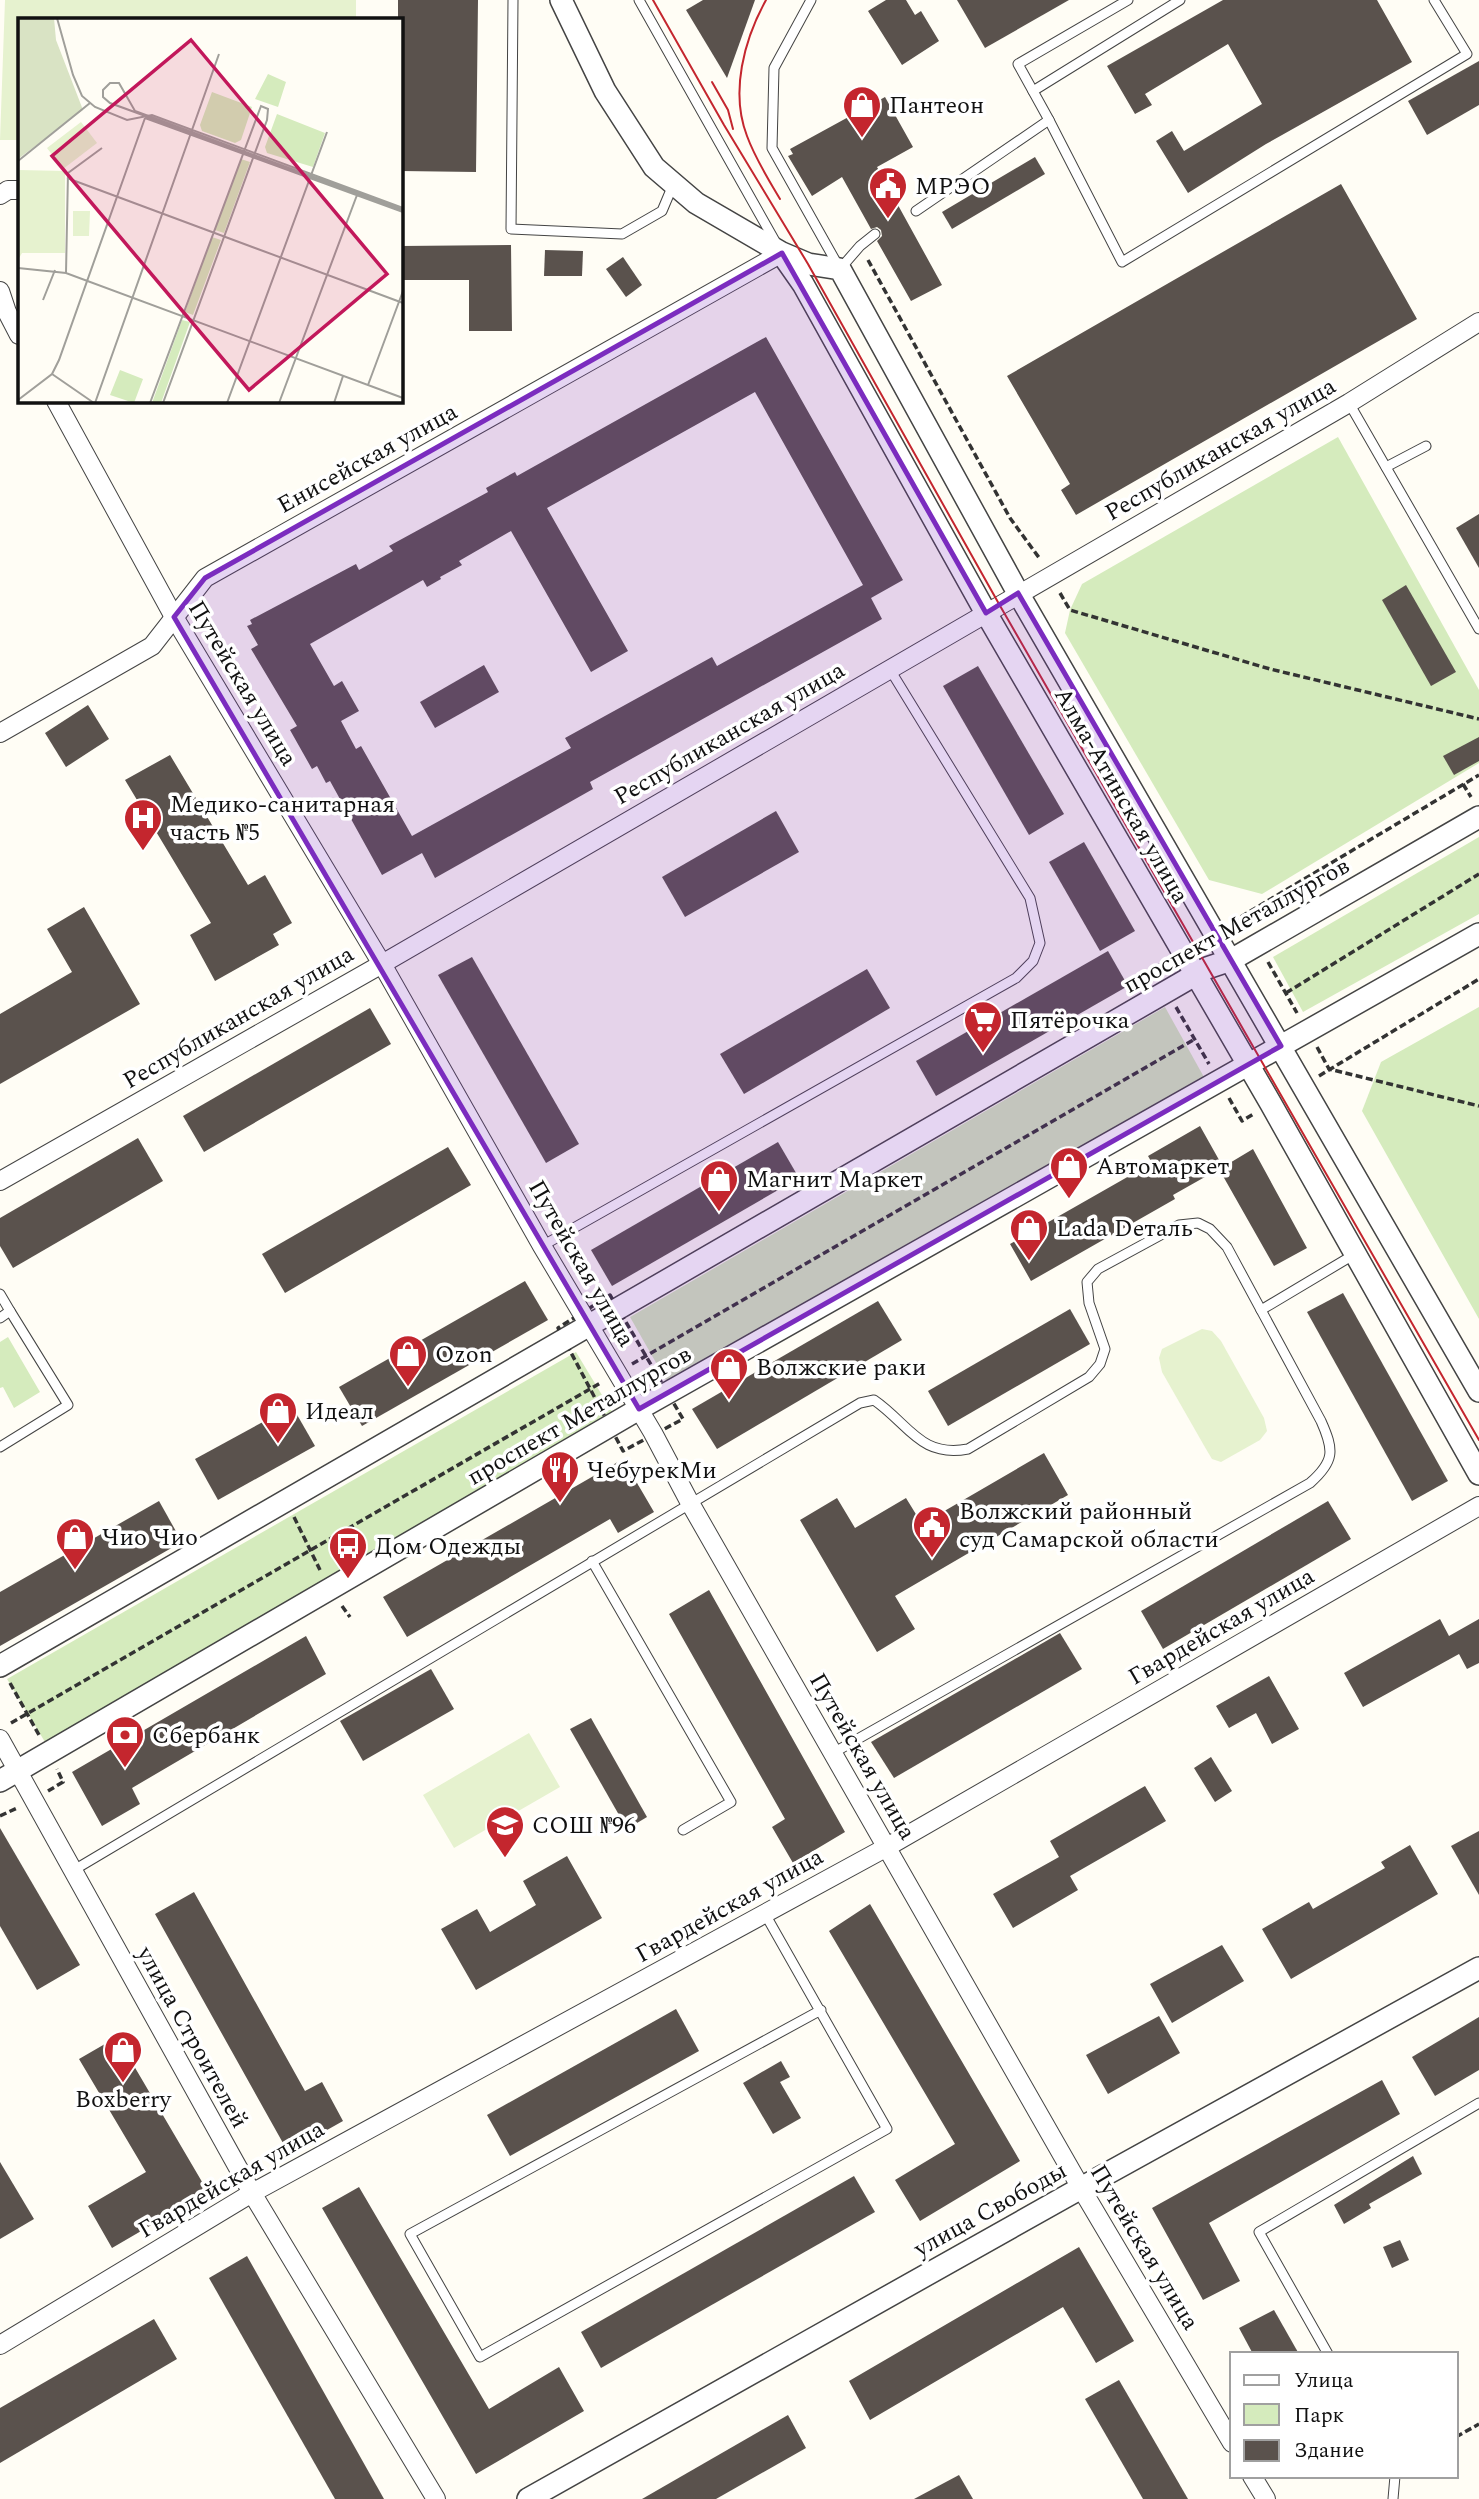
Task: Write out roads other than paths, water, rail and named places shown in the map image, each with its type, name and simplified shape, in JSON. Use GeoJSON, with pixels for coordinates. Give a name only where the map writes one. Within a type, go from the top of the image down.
{"type":"FeatureCollection","features":[{"type":"Feature","properties":{"kind":"street","name":"Алма-Атинская улица"},"geometry":{"type":"LineString","coordinates":[[561,0],[605,91],[654,167],[696,203],[782,253],[808,264],[840,269],[1018,593],[1479,1391]]}},
{"type":"Feature","properties":{"kind":"street"},"geometry":{"type":"LineString","coordinates":[[0,195],[8,190],[18,190]]}},
{"type":"Feature","properties":{"kind":"street","name":"Алма-Атинская улица"},"geometry":{"type":"LineString","coordinates":[[782,253],[803,284],[986,613],[1248,1065],[1479,1474]]}},
{"type":"Feature","properties":{"kind":"street","name":"Енисейская улица"},"geometry":{"type":"LineString","coordinates":[[0,733],[152,646],[205,578],[782,253]]}},
{"type":"Feature","properties":{"kind":"street"},"geometry":{"type":"LineString","coordinates":[[0,291],[18,333]]}},
{"type":"Feature","properties":{"kind":"street","name":"Республиканская улица"},"geometry":{"type":"LineString","coordinates":[[0,1181],[382,964],[1349,403],[1479,323]]}},
{"type":"Feature","properties":{"kind":"street","name":"Путейская улица"},"geometry":{"type":"LineString","coordinates":[[57,402],[174,617],[382,964],[542,1246],[639,1409],[1081,2188],[1230,2440]]}},
{"type":"Feature","properties":{"kind":"street","name":"проспект Металлургов"},"geometry":{"type":"LineString","coordinates":[[0,1666],[286,1501],[561,1334],[590,1325],[615,1302],[1208,968],[1231,960],[1259,945],[1479,817]]}},
{"type":"Feature","properties":{"kind":"street","name":"проспект Металлургов"},"geometry":{"type":"LineString","coordinates":[[9,1776],[639,1409],[1479,934]]}},
{"type":"Feature","properties":{"kind":"street","name":"Гвардейская улица"},"geometry":{"type":"LineString","coordinates":[[0,2345],[252,2193],[887,1847],[1479,1506]]}},
{"type":"Feature","properties":{"kind":"street","name":"улица Строителей"},"geometry":{"type":"LineString","coordinates":[[5,1732],[9,1776],[74,1871],[252,2193],[436,2499]]}},
{"type":"Feature","properties":{"kind":"street","name":"улица Свободы"},"geometry":{"type":"LineString","coordinates":[[528,2499],[1479,1968]]}},
{"type":"Feature","properties":{"kind":"street"},"geometry":{"type":"LineString","coordinates":[[1253,2478],[1266,2499]]}},
{"type":"Feature","properties":{"kind":"lane"},"geometry":{"type":"LineString","coordinates":[[513,0],[511,229],[622,234],[662,211],[674,183]]}},
{"type":"Feature","properties":{"kind":"lane"},"geometry":{"type":"LineString","coordinates":[[639,0],[782,253]]}},
{"type":"Feature","properties":{"kind":"lane"},"geometry":{"type":"LineString","coordinates":[[811,0],[774,68],[772,148],[840,269],[860,246],[875,234]]}},
{"type":"Feature","properties":{"kind":"lane"},"geometry":{"type":"LineString","coordinates":[[1128,0],[1018,64],[1122,262],[1467,54],[1434,0]]}},
{"type":"Feature","properties":{"kind":"lane"},"geometry":{"type":"LineString","coordinates":[[1033,91],[1180,0]]}},
{"type":"Feature","properties":{"kind":"lane"},"geometry":{"type":"LineString","coordinates":[[916,211],[1049,120]]}},
{"type":"Feature","properties":{"kind":"lane"},"geometry":{"type":"LineString","coordinates":[[1349,403],[1479,629]]}},
{"type":"Feature","properties":{"kind":"lane"},"geometry":{"type":"LineString","coordinates":[[1386,467],[1426,446]]}},
{"type":"Feature","properties":{"kind":"lane"},"geometry":{"type":"LineString","coordinates":[[542,1246],[1016,978],[1034,961],[1040,943],[1030,898],[889,668]]}},
{"type":"Feature","properties":{"kind":"lane"},"geometry":{"type":"LineString","coordinates":[[74,1871],[860,1403],[874,1401],[890,1411],[913,1436],[938,1451],[955,1452],[968,1449],[1088,1377],[1100,1364],[1105,1349],[1089,1303],[1087,1282],[1098,1269],[1179,1225],[1198,1223],[1210,1229],[1227,1247],[1321,1421],[1331,1444],[1330,1459],[1324,1471],[1310,1483],[834,1753]]}},
{"type":"Feature","properties":{"kind":"lane"},"geometry":{"type":"LineString","coordinates":[[1261,1310],[1355,1254]]}},
{"type":"Feature","properties":{"kind":"lane"},"geometry":{"type":"LineString","coordinates":[[0,1294],[68,1405],[0,1447]]}},
{"type":"Feature","properties":{"kind":"lane"},"geometry":{"type":"LineString","coordinates":[[0,1318],[10,1311]]}},
{"type":"Feature","properties":{"kind":"lane"},"geometry":{"type":"LineString","coordinates":[[592,1561],[731,1802],[682,1830]]}},
{"type":"Feature","properties":{"kind":"lane"},"geometry":{"type":"LineString","coordinates":[[765,1914],[821,2010],[887,2129],[480,2357],[410,2234],[821,2010]]}},
{"type":"Feature","properties":{"kind":"lane"},"geometry":{"type":"LineString","coordinates":[[1327,2352],[1259,2232],[1479,2103]]}},
{"type":"Feature","properties":{"kind":"lane"},"geometry":{"type":"LineString","coordinates":[[1393,2499],[1395,2478]]}},
{"type":"Feature","properties":{"kind":"tram line"},"geometry":{"type":"LineString","coordinates":[[653,0],[808,264],[999,604],[1479,1440]]}},
{"type":"Feature","properties":{"kind":"tram line"},"geometry":{"type":"LineString","coordinates":[[766,0],[746,49],[740,102],[750,144],[780,199]]}},
{"type":"Feature","properties":{"kind":"tram line"},"geometry":{"type":"LineString","coordinates":[[712,82],[728,110],[733,129]]}},
{"type":"Feature","properties":{"kind":"place","name":"Пантеон"},"geometry":{"type":"Point","coordinates":[862,139]}},
{"type":"Feature","properties":{"kind":"place","name":"МРЭО"},"geometry":{"type":"Point","coordinates":[888,220]}},
{"type":"Feature","properties":{"kind":"place","name":"Медико-санитарная часть №5"},"geometry":{"type":"Point","coordinates":[143,852]}},
{"type":"Feature","properties":{"kind":"place","name":"Пятёрочка"},"geometry":{"type":"Point","coordinates":[983,1054]}},
{"type":"Feature","properties":{"kind":"place","name":"Автомаркет"},"geometry":{"type":"Point","coordinates":[1069,1200]}},
{"type":"Feature","properties":{"kind":"place","name":"Магнит Маркет"},"geometry":{"type":"Point","coordinates":[719,1213]}},
{"type":"Feature","properties":{"kind":"place","name":"Lada Dеталь"},"geometry":{"type":"Point","coordinates":[1029,1262]}},
{"type":"Feature","properties":{"kind":"place","name":"Ozon"},"geometry":{"type":"Point","coordinates":[408,1388]}},
{"type":"Feature","properties":{"kind":"place","name":"Волжские раки"},"geometry":{"type":"Point","coordinates":[729,1401]}},
{"type":"Feature","properties":{"kind":"place","name":"Идеал"},"geometry":{"type":"Point","coordinates":[278,1445]}},
{"type":"Feature","properties":{"kind":"place","name":"ЧебурекМи"},"geometry":{"type":"Point","coordinates":[560,1504]}},
{"type":"Feature","properties":{"kind":"place","name":"Волжский районный суд Самарской области"},"geometry":{"type":"Point","coordinates":[932,1559]}},
{"type":"Feature","properties":{"kind":"place","name":"Чио Чио"},"geometry":{"type":"Point","coordinates":[75,1571]}},
{"type":"Feature","properties":{"kind":"place","name":"Дом Одежды"},"geometry":{"type":"Point","coordinates":[348,1580]}},
{"type":"Feature","properties":{"kind":"place","name":"Сбербанк"},"geometry":{"type":"Point","coordinates":[125,1769]}},
{"type":"Feature","properties":{"kind":"place","name":"СОШ №96"},"geometry":{"type":"Point","coordinates":[505,1859]}},
{"type":"Feature","properties":{"kind":"place","name":"Boxberry"},"geometry":{"type":"Point","coordinates":[123,2084]}}]}
